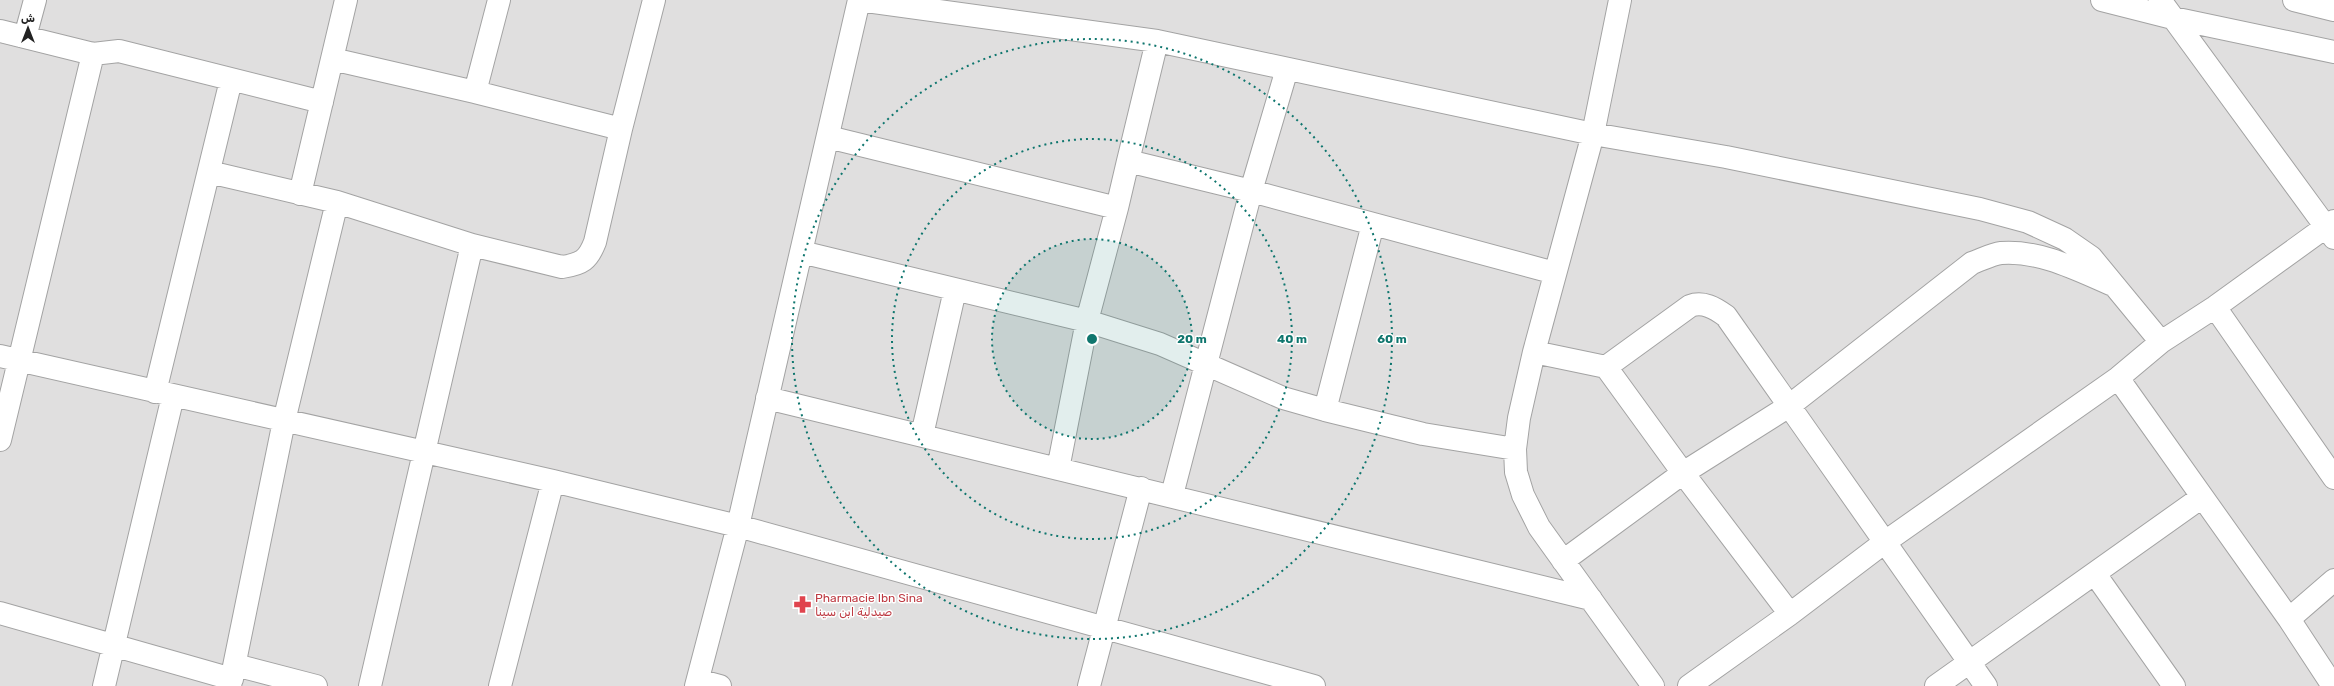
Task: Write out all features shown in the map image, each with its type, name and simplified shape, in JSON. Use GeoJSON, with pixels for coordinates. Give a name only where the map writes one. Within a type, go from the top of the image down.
{"type":"FeatureCollection","features":[{"type":"Feature","properties":{"kind":"street"},"geometry":{"type":"LineString","coordinates":[[25,37],[35,0]]}},
{"type":"Feature","properties":{"kind":"street"},"geometry":{"type":"LineString","coordinates":[[300,194],[346,0]]}},
{"type":"Feature","properties":{"kind":"street"},"geometry":{"type":"LineString","coordinates":[[475,92],[499,0]]}},
{"type":"Feature","properties":{"kind":"street"},"geometry":{"type":"LineString","coordinates":[[209,172],[337,202],[472,245],[562,267],[576,264],[590,256],[595,242],[621,129],[654,0]]}},
{"type":"Feature","properties":{"kind":"street"},"geometry":{"type":"LineString","coordinates":[[720,686],[697,683],[738,526],[859,0],[1157,41],[1593,134],[1760,164],[1980,209],[2028,222],[2065,239],[2091,257],[2161,342]]}},
{"type":"Feature","properties":{"kind":"street"},"geometry":{"type":"LineString","coordinates":[[1620,0],[1593,134],[1534,352],[1519,418],[1514,449],[1516,472],[1523,495],[1539,527],[1653,686]]}},
{"type":"Feature","properties":{"kind":"street"},"geometry":{"type":"LineString","coordinates":[[2102,0],[2173,18],[2334,52]]}},
{"type":"Feature","properties":{"kind":"street"},"geometry":{"type":"LineString","coordinates":[[1703,682],[1885,542],[2118,378],[2161,342],[2331,229],[2160,0]]}},
{"type":"Feature","properties":{"kind":"street"},"geometry":{"type":"LineString","coordinates":[[2294,0],[2334,10]]}},
{"type":"Feature","properties":{"kind":"street"},"geometry":{"type":"LineString","coordinates":[[0,31],[93,54],[119,51],[322,102]]}},
{"type":"Feature","properties":{"kind":"street"},"geometry":{"type":"LineString","coordinates":[[1058,469],[1087,321],[1117,208],[1157,41]]}},
{"type":"Feature","properties":{"kind":"street"},"geometry":{"type":"LineString","coordinates":[[0,440],[9,358],[93,54]]}},
{"type":"Feature","properties":{"kind":"street"},"geometry":{"type":"LineString","coordinates":[[332,59],[475,92],[621,129]]}},
{"type":"Feature","properties":{"kind":"street"},"geometry":{"type":"LineString","coordinates":[[1172,495],[1251,191],[1287,69]]}},
{"type":"Feature","properties":{"kind":"street"},"geometry":{"type":"LineString","coordinates":[[104,686],[115,646],[209,172],[231,80]]}},
{"type":"Feature","properties":{"kind":"street"},"geometry":{"type":"LineString","coordinates":[[828,137],[1117,208]]}},
{"type":"Feature","properties":{"kind":"street"},"geometry":{"type":"LineString","coordinates":[[1128,161],[1251,191],[1555,273]]}},
{"type":"Feature","properties":{"kind":"street"},"geometry":{"type":"LineString","coordinates":[[232,677],[284,421],[337,202]]}},
{"type":"Feature","properties":{"kind":"street"},"geometry":{"type":"LineString","coordinates":[[1324,410],[1373,224]]}},
{"type":"Feature","properties":{"kind":"street"},"geometry":{"type":"LineString","coordinates":[[370,686],[472,245]]}},
{"type":"Feature","properties":{"kind":"street"},"geometry":{"type":"LineString","coordinates":[[801,252],[1087,321],[1160,344],[1283,398],[1324,410],[1423,434],[1514,449]]}},
{"type":"Feature","properties":{"kind":"street"},"geometry":{"type":"LineString","coordinates":[[1563,561],[1683,473],[1789,406],[1972,263],[2000,253],[2019,253],[2044,258],[2118,288]]}},
{"type":"Feature","properties":{"kind":"street"},"geometry":{"type":"LineString","coordinates":[[922,436],[955,290]]}},
{"type":"Feature","properties":{"kind":"street"},"geometry":{"type":"LineString","coordinates":[[1606,367],[1690,306],[1700,304],[1716,309],[1726,316],[1986,686]]}},
{"type":"Feature","properties":{"kind":"street"},"geometry":{"type":"LineString","coordinates":[[2215,307],[2334,478]]}},
{"type":"Feature","properties":{"kind":"street"},"geometry":{"type":"LineString","coordinates":[[1534,352],[1606,367],[1683,473],[1790,614]]}},
{"type":"Feature","properties":{"kind":"street"},"geometry":{"type":"LineString","coordinates":[[9,358],[553,481],[738,526],[1314,686]]}},
{"type":"Feature","properties":{"kind":"street"},"geometry":{"type":"LineString","coordinates":[[2118,378],[2289,619],[2333,686]]}},
{"type":"Feature","properties":{"kind":"street"},"geometry":{"type":"LineString","coordinates":[[767,398],[1058,469],[1172,495],[1591,599]]}},
{"type":"Feature","properties":{"kind":"street"},"geometry":{"type":"LineString","coordinates":[[500,686],[553,481]]}},
{"type":"Feature","properties":{"kind":"street"},"geometry":{"type":"LineString","coordinates":[[1089,686],[1141,488]]}},
{"type":"Feature","properties":{"kind":"street"},"geometry":{"type":"LineString","coordinates":[[1936,686],[2096,574],[2202,496]]}},
{"type":"Feature","properties":{"kind":"street"},"geometry":{"type":"LineString","coordinates":[[2096,574],[2174,686]]}},
{"type":"Feature","properties":{"kind":"street"},"geometry":{"type":"LineString","coordinates":[[2289,619],[2334,580]]}},
{"type":"Feature","properties":{"kind":"street"},"geometry":{"type":"LineString","coordinates":[[0,613],[115,646],[232,677],[316,686]]}},
{"type":"Feature","properties":{"kind":"shaded area"},"geometry":{"type":"Polygon","coordinates":[[[0,0],[2334,0],[2334,686],[0,686],[0,0]]]}},
{"type":"Feature","properties":{"kind":"place","name":"Pharmacie Ibn Sina صيدلية ابن سينا"},"geometry":{"type":"Point","coordinates":[802,605]}}]}
